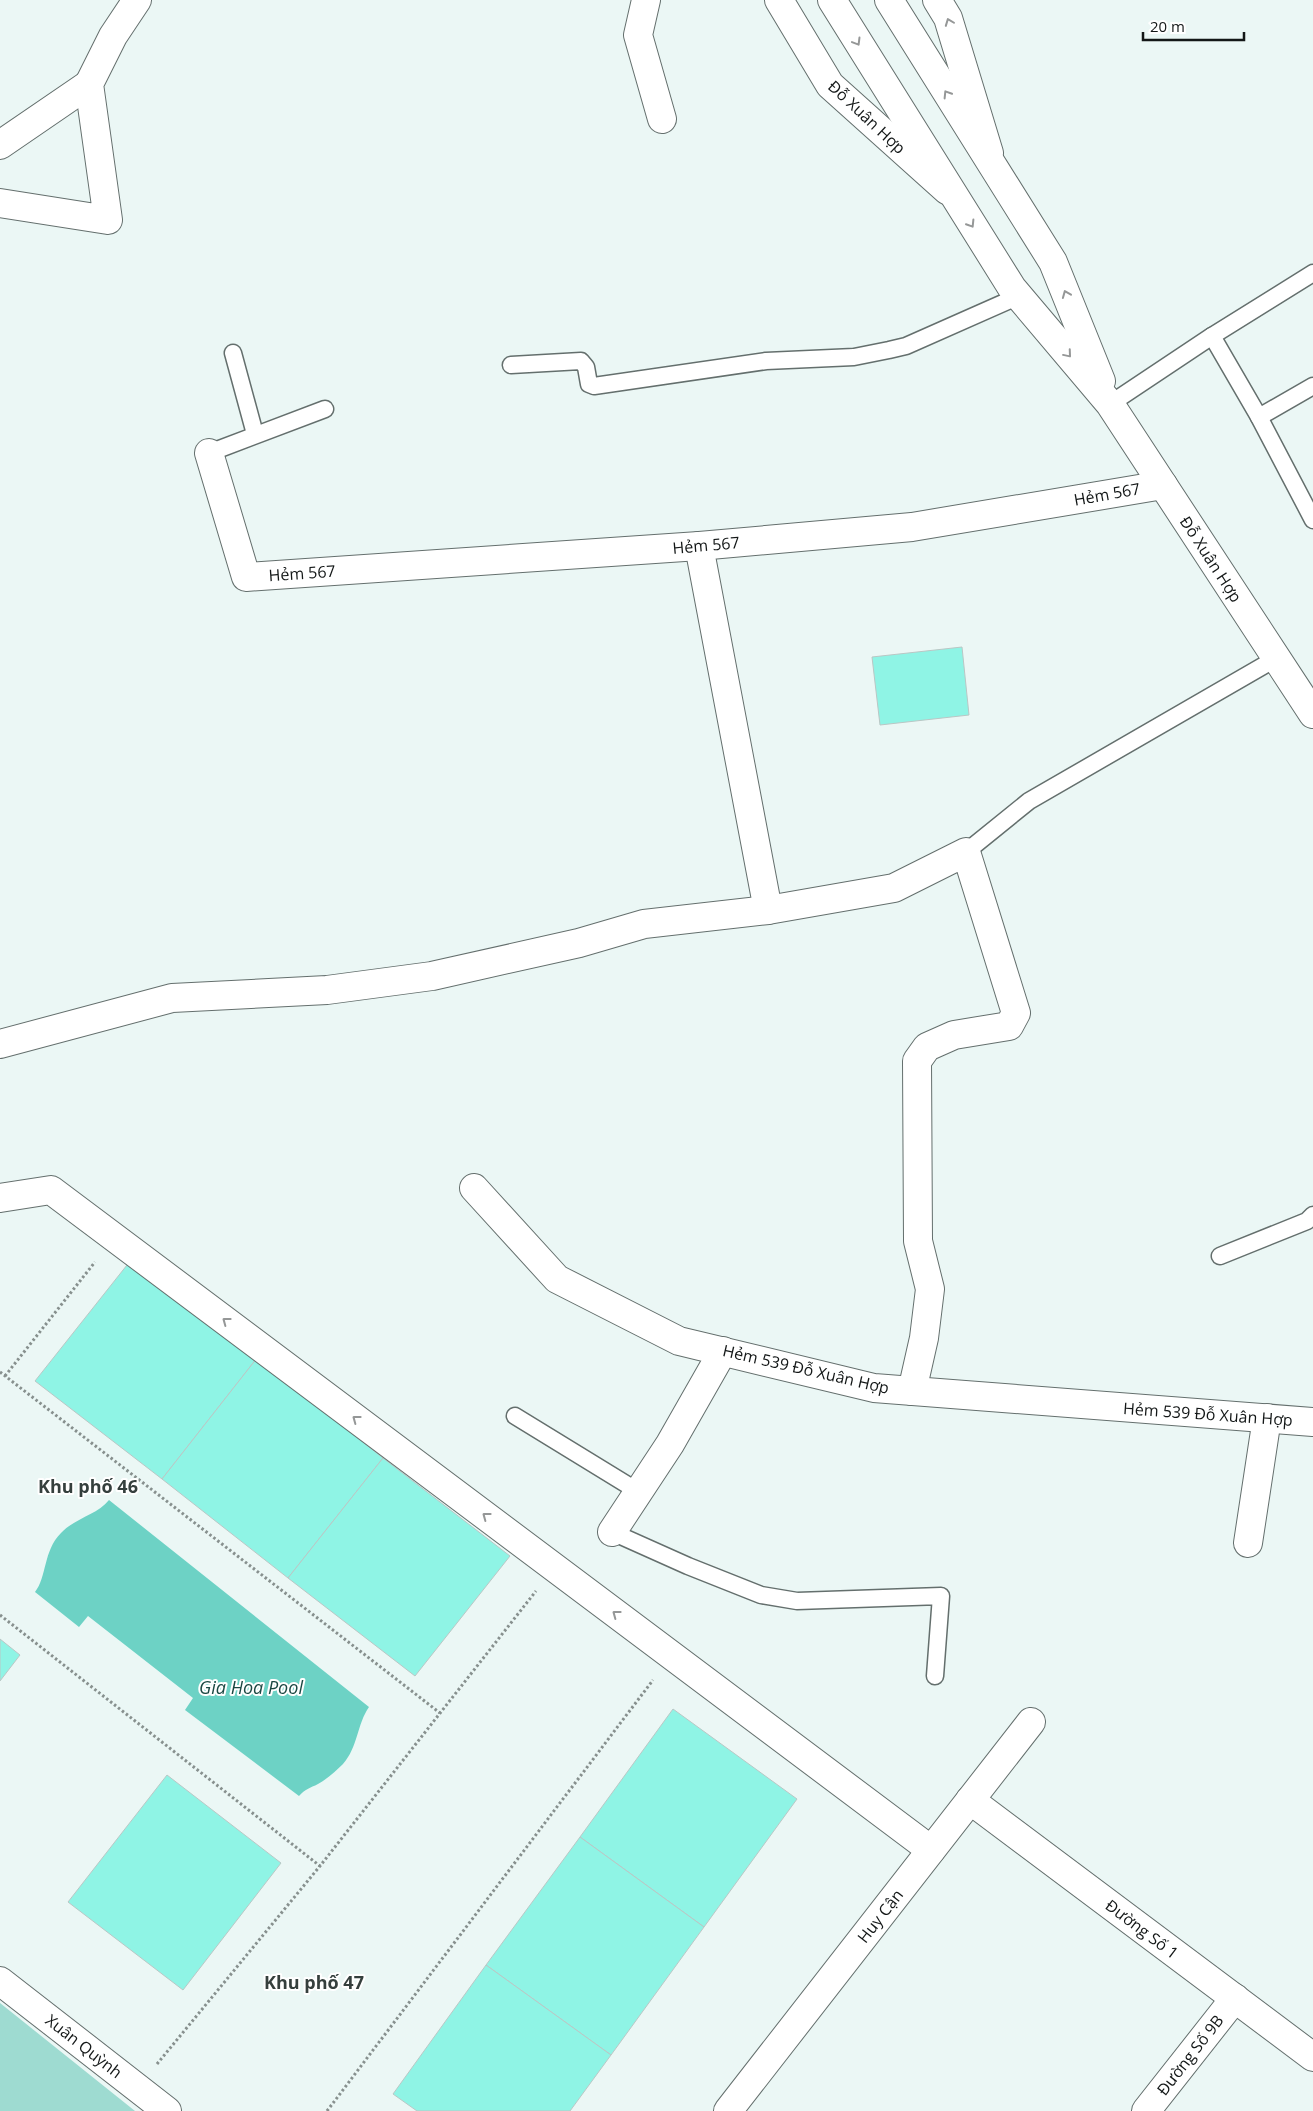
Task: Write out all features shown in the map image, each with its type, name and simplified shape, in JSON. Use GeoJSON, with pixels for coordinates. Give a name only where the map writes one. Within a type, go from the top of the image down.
{"type":"FeatureCollection","features":[{"type":"Feature","properties":{"kind":"street"},"geometry":{"type":"LineString","coordinates":[[0,145],[89,84],[113,36],[137,0]]}},
{"type":"Feature","properties":{"kind":"street"},"geometry":{"type":"LineString","coordinates":[[646,0],[638,35],[662,119]]}},
{"type":"Feature","properties":{"kind":"street","name":"Đỗ Xuân Hợp"},"geometry":{"type":"LineString","coordinates":[[779,0],[830,85],[953,196]]}},
{"type":"Feature","properties":{"kind":"street","name":"Đỗ Xuân Hợp"},"geometry":{"type":"LineString","coordinates":[[832,0],[953,196],[1019,296],[1110,404],[1275,659],[1313,714]]}},
{"type":"Feature","properties":{"kind":"street","name":"Đỗ Xuân Hợp"},"geometry":{"type":"LineString","coordinates":[[889,0],[1053,262],[1110,404]]}},
{"type":"Feature","properties":{"kind":"street","name":"Đỗ Xuân Hợp"},"geometry":{"type":"LineString","coordinates":[[937,0],[948,18],[994,169]]}},
{"type":"Feature","properties":{"kind":"street"},"geometry":{"type":"LineString","coordinates":[[0,203],[108,220],[89,84]]}},
{"type":"Feature","properties":{"kind":"street","name":"Hẻm 567"},"geometry":{"type":"LineString","coordinates":[[209,453],[246,577],[699,546],[912,527],[1163,485]]}},
{"type":"Feature","properties":{"kind":"street"},"geometry":{"type":"LineString","coordinates":[[699,546],[768,910]]}},
{"type":"Feature","properties":{"kind":"street"},"geometry":{"type":"LineString","coordinates":[[0,1044],[172,998],[327,990],[432,976],[579,943],[644,924],[768,910],[894,888],[966,852],[1016,1013],[1009,1026],[954,1034],[927,1046],[917,1061],[918,1241],[930,1289],[924,1338],[912,1391]]}},
{"type":"Feature","properties":{"kind":"street","name":"Hẻm 539 Đỗ Xuân Hợp"},"geometry":{"type":"LineString","coordinates":[[474,1188],[557,1279],[680,1340],[874,1388],[1313,1422]]}},
{"type":"Feature","properties":{"kind":"street"},"geometry":{"type":"LineString","coordinates":[[0,1198],[51,1190],[931,1850]]}},
{"type":"Feature","properties":{"kind":"street"},"geometry":{"type":"LineString","coordinates":[[612,1532],[670,1444],[723,1351]]}},
{"type":"Feature","properties":{"kind":"street"},"geometry":{"type":"LineString","coordinates":[[1248,1543],[1266,1418]]}},
{"type":"Feature","properties":{"kind":"street","name":"Huy Cận"},"geometry":{"type":"LineString","coordinates":[[728,2111],[1031,1722]]}},
{"type":"Feature","properties":{"kind":"street","name":"Đường Số 1"},"geometry":{"type":"LineString","coordinates":[[970,1800],[1313,2058]]}},
{"type":"Feature","properties":{"kind":"street","name":"Xuân Quỳnh"},"geometry":{"type":"LineString","coordinates":[[0,1981],[167,2111]]}},
{"type":"Feature","properties":{"kind":"street","name":"Đường Số 9B"},"geometry":{"type":"LineString","coordinates":[[1146,2111],[1235,1998]]}},
{"type":"Feature","properties":{"kind":"lane"},"geometry":{"type":"LineString","coordinates":[[1110,404],[1313,272]]}},
{"type":"Feature","properties":{"kind":"lane"},"geometry":{"type":"LineString","coordinates":[[511,365],[581,361],[586,367],[589,384],[594,386],[766,361],[854,357],[906,346],[1019,296]]}},
{"type":"Feature","properties":{"kind":"lane"},"geometry":{"type":"LineString","coordinates":[[1212,336],[1259,417],[1313,520]]}},
{"type":"Feature","properties":{"kind":"lane"},"geometry":{"type":"LineString","coordinates":[[233,353],[255,434]]}},
{"type":"Feature","properties":{"kind":"lane"},"geometry":{"type":"LineString","coordinates":[[1259,417],[1313,386]]}},
{"type":"Feature","properties":{"kind":"lane"},"geometry":{"type":"LineString","coordinates":[[209,453],[325,409]]}},
{"type":"Feature","properties":{"kind":"lane"},"geometry":{"type":"LineString","coordinates":[[966,852],[1030,801],[1275,659]]}},
{"type":"Feature","properties":{"kind":"lane"},"geometry":{"type":"LineString","coordinates":[[1220,1256],[1307,1221],[1313,1215]]}},
{"type":"Feature","properties":{"kind":"lane"},"geometry":{"type":"LineString","coordinates":[[515,1416],[638,1492]]}},
{"type":"Feature","properties":{"kind":"lane"},"geometry":{"type":"LineString","coordinates":[[612,1532],[688,1566],[761,1595],[797,1601],[941,1596],[935,1676]]}},
{"type":"Feature","properties":{"kind":"path"},"geometry":{"type":"LineString","coordinates":[[5,1376],[114,1238]]}},
{"type":"Feature","properties":{"kind":"path"},"geometry":{"type":"LineString","coordinates":[[0,1372],[440,1713]]}},
{"type":"Feature","properties":{"kind":"path"},"geometry":{"type":"LineString","coordinates":[[138,2088],[320,1866],[554,1568]]}},
{"type":"Feature","properties":{"kind":"path"},"geometry":{"type":"LineString","coordinates":[[0,1615],[320,1866]]}},
{"type":"Feature","properties":{"kind":"path"},"geometry":{"type":"LineString","coordinates":[[328,2111],[663,1649]]}},
{"type":"Feature","properties":{"kind":"shaded area"},"geometry":{"type":"Polygon","coordinates":[[[0,2003],[135,2111],[0,2111],[0,2003]]]}},
{"type":"Feature","properties":{"kind":"water","name":"Gia Hoa Pool"},"geometry":{"type":"Polygon","coordinates":[[[109,1500],[369,1707],[352,1750],[343,1764],[331,1775],[299,1796],[185,1710],[193,1698],[88,1616],[79,1627],[35,1592],[42,1579],[48,1556],[55,1540],[67,1528],[109,1500]]]}},
{"type":"Feature","properties":{"kind":"building"},"geometry":{"type":"Polygon","coordinates":[[[962,647],[969,715],[880,725],[872,657],[962,647]]]}},
{"type":"Feature","properties":{"kind":"building"},"geometry":{"type":"Polygon","coordinates":[[[131,1260],[257,1358],[162,1479],[35,1381],[131,1260]]]}},
{"type":"Feature","properties":{"kind":"building"},"geometry":{"type":"Polygon","coordinates":[[[257,1358],[383,1458],[288,1578],[162,1479],[257,1358]]]}},
{"type":"Feature","properties":{"kind":"building"},"geometry":{"type":"Polygon","coordinates":[[[383,1458],[510,1556],[415,1676],[288,1578],[383,1458]]]}},
{"type":"Feature","properties":{"kind":"building"},"geometry":{"type":"Polygon","coordinates":[[[0,1639],[20,1655],[0,1681],[0,1639]]]}},
{"type":"Feature","properties":{"kind":"building"},"geometry":{"type":"Polygon","coordinates":[[[673,1709],[797,1799],[704,1927],[580,1837],[673,1709]]]}},
{"type":"Feature","properties":{"kind":"building"},"geometry":{"type":"Polygon","coordinates":[[[167,1775],[281,1863],[183,1990],[68,1902],[167,1775]]]}},
{"type":"Feature","properties":{"kind":"building"},"geometry":{"type":"Polygon","coordinates":[[[580,1837],[704,1927],[611,2055],[486,1965],[580,1837]]]}},
{"type":"Feature","properties":{"kind":"building"},"geometry":{"type":"Polygon","coordinates":[[[486,1965],[611,2055],[570,2111],[417,2111],[393,2094],[486,1965]]]}},
{"type":"Feature","properties":{"kind":"district","name":"Khu phố 46"},"geometry":{"type":"Point","coordinates":[88,1486]}},
{"type":"Feature","properties":{"kind":"district","name":"Khu phố 47"},"geometry":{"type":"Point","coordinates":[314,1982]}}]}
